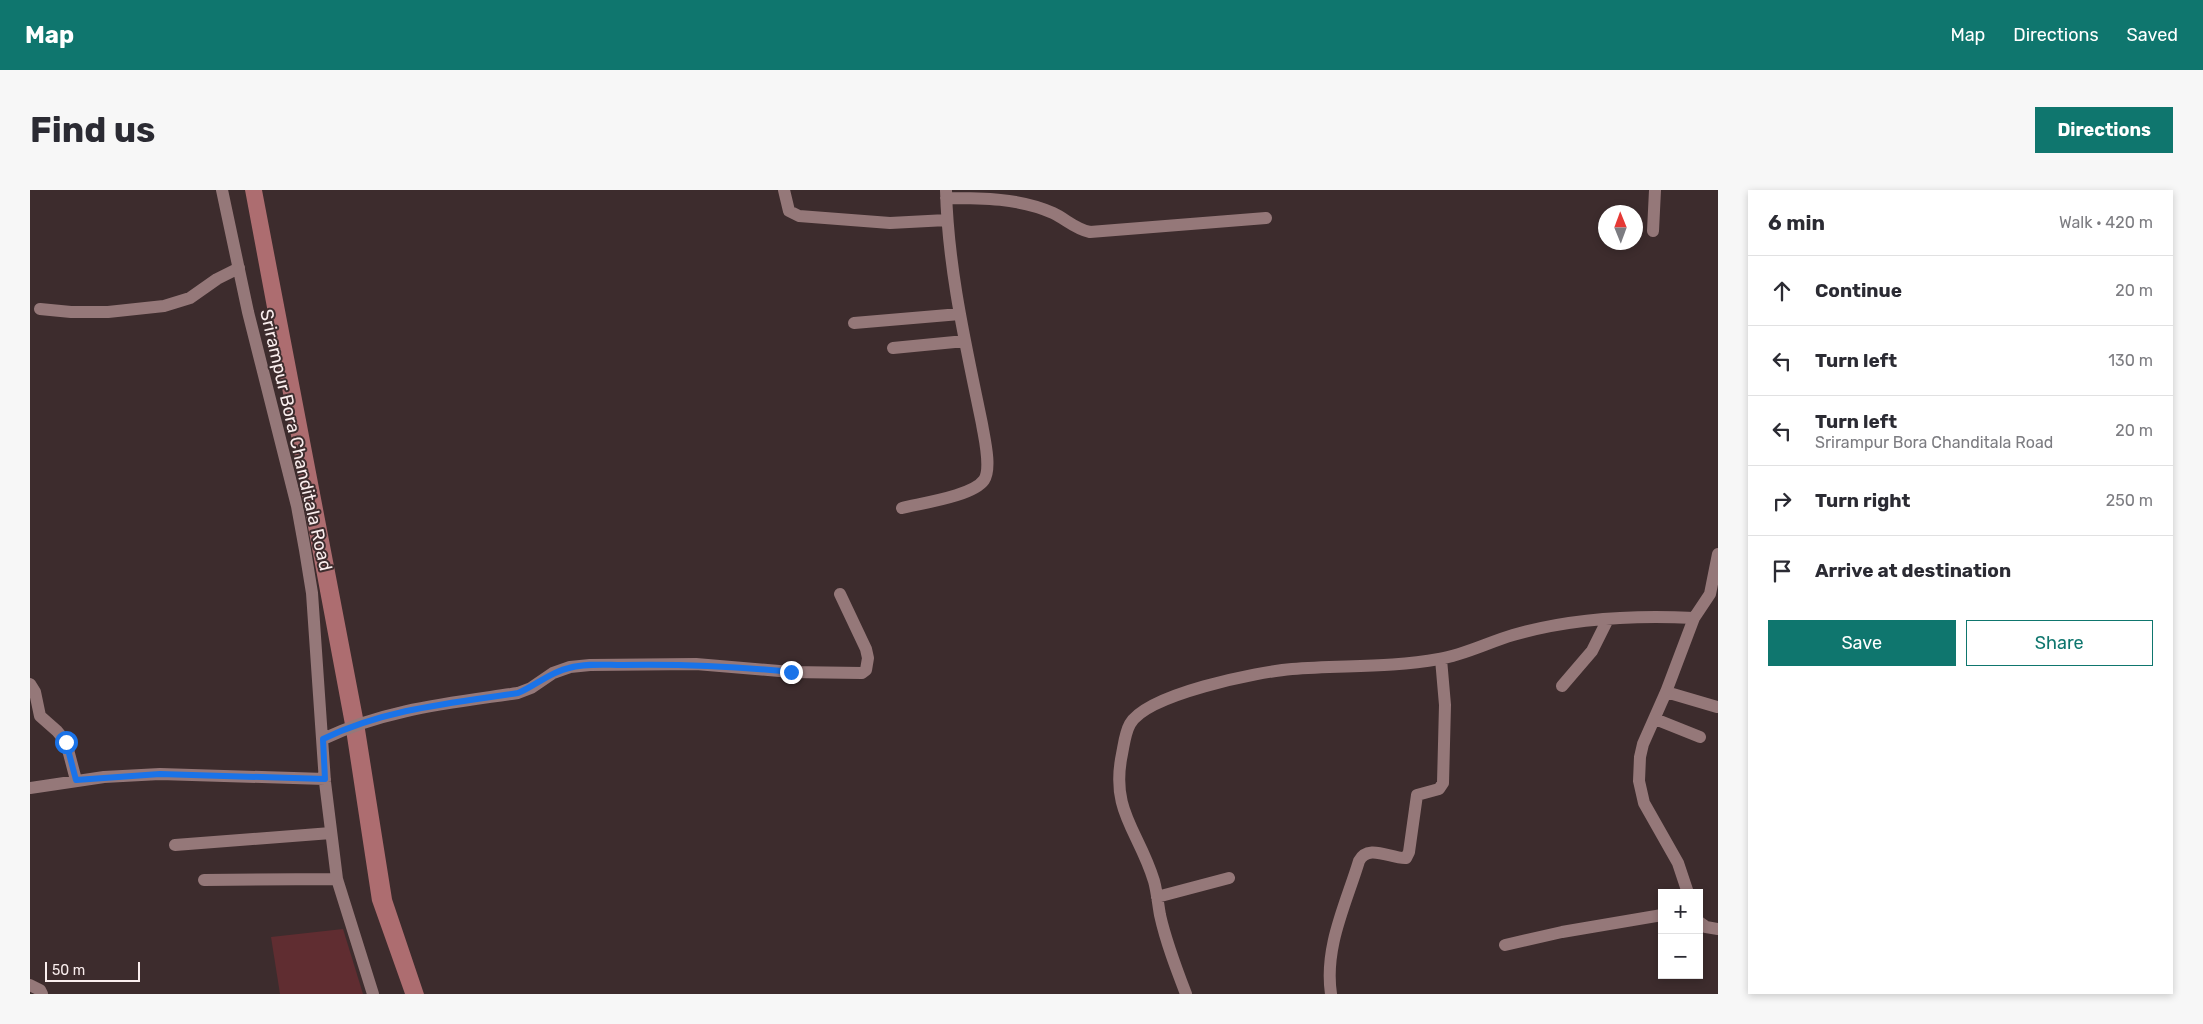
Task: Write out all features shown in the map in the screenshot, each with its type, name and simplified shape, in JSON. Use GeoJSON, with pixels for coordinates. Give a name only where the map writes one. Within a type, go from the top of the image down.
{"type":"FeatureCollection","features":[{"type":"Feature","properties":{"kind":"street","name":"Srirampur Bora Chanditala Road"},"geometry":{"type":"LineString","coordinates":[[222,190],[297,506],[312,593],[325,779],[337,879],[373,994]]}},
{"type":"Feature","properties":{"kind":"street"},"geometry":{"type":"LineString","coordinates":[[784,190],[789,210],[799,216],[890,223],[947,220]]}},
{"type":"Feature","properties":{"kind":"street"},"geometry":{"type":"LineString","coordinates":[[1653,231],[1655,190]]}},
{"type":"Feature","properties":{"kind":"street"},"geometry":{"type":"LineString","coordinates":[[902,508],[971,490],[984,480],[987,474],[988,464],[982,426],[960,314],[947,220],[946,194],[1020,203],[1054,213],[1075,228],[1090,232],[1266,218]]}},
{"type":"Feature","properties":{"kind":"street"},"geometry":{"type":"LineString","coordinates":[[40,309],[71,312],[108,312],[164,306],[190,298],[211,283],[239,268]]}},
{"type":"Feature","properties":{"kind":"street"},"geometry":{"type":"LineString","coordinates":[[854,323],[960,314]]}},
{"type":"Feature","properties":{"kind":"street"},"geometry":{"type":"LineString","coordinates":[[893,348],[965,341]]}},
{"type":"Feature","properties":{"kind":"street"},"geometry":{"type":"LineString","coordinates":[[1687,889],[1678,863],[1644,803],[1640,791],[1640,757],[1643,744],[1655,720],[1694,618],[1710,594],[1718,554]]}},
{"type":"Feature","properties":{"kind":"street"},"geometry":{"type":"LineString","coordinates":[[323,739],[364,722],[420,707],[518,693],[536,685],[553,673],[570,667],[590,665],[696,664],[791,672],[862,673],[866,670],[868,658],[840,594]]}},
{"type":"Feature","properties":{"kind":"street"},"geometry":{"type":"LineString","coordinates":[[1186,994],[1170,949],[1149,868],[1120,800],[1119,766],[1125,736],[1131,723],[1142,712],[1177,694],[1215,684],[1290,669],[1392,664],[1442,659],[1515,634],[1582,620],[1663,617],[1694,618]]}},
{"type":"Feature","properties":{"kind":"street"},"geometry":{"type":"LineString","coordinates":[[1562,686],[1592,652],[1608,619]]}},
{"type":"Feature","properties":{"kind":"street"},"geometry":{"type":"LineString","coordinates":[[1331,994],[1328,964],[1330,953],[1361,856],[1369,852],[1406,858],[1409,852],[1417,795],[1439,789],[1443,783],[1445,705],[1442,659]]}},
{"type":"Feature","properties":{"kind":"street"},"geometry":{"type":"LineString","coordinates":[[30,684],[35,692],[40,716],[66,742],[76,780]]}},
{"type":"Feature","properties":{"kind":"street"},"geometry":{"type":"LineString","coordinates":[[1666,692],[1717,707]]}},
{"type":"Feature","properties":{"kind":"street"},"geometry":{"type":"LineString","coordinates":[[1655,720],[1700,737]]}},
{"type":"Feature","properties":{"kind":"street"},"geometry":{"type":"LineString","coordinates":[[30,788],[76,780],[160,774],[325,779]]}},
{"type":"Feature","properties":{"kind":"street"},"geometry":{"type":"LineString","coordinates":[[175,845],[331,833]]}},
{"type":"Feature","properties":{"kind":"street"},"geometry":{"type":"LineString","coordinates":[[1157,897],[1229,878]]}},
{"type":"Feature","properties":{"kind":"street"},"geometry":{"type":"LineString","coordinates":[[204,880],[337,879]]}},
{"type":"Feature","properties":{"kind":"street"},"geometry":{"type":"LineString","coordinates":[[1505,945],[1562,932],[1658,916]]}},
{"type":"Feature","properties":{"kind":"street"},"geometry":{"type":"LineString","coordinates":[[1703,924],[1718,928]]}},
{"type":"Feature","properties":{"kind":"street"},"geometry":{"type":"LineString","coordinates":[[30,986],[40,990],[42,994]]}},
{"type":"Feature","properties":{"kind":"shaded area"},"geometry":{"type":"Polygon","coordinates":[[[245,190],[262,190],[364,723],[392,899],[424,994],[405,994],[372,901],[346,730],[245,190]]]}},
{"type":"Feature","properties":{"kind":"shaded area"},"geometry":{"type":"Polygon","coordinates":[[[343,929],[363,994],[280,994],[271,937],[343,929]]]}},
{"type":"Feature","properties":{"kind":"route"},"geometry":{"type":"LineString","coordinates":[[66,742],[76,780],[160,774],[325,779],[323,739],[364,722],[420,707],[518,693],[542,682],[553,673],[570,667],[590,665],[696,664],[791,672]]}}]}
